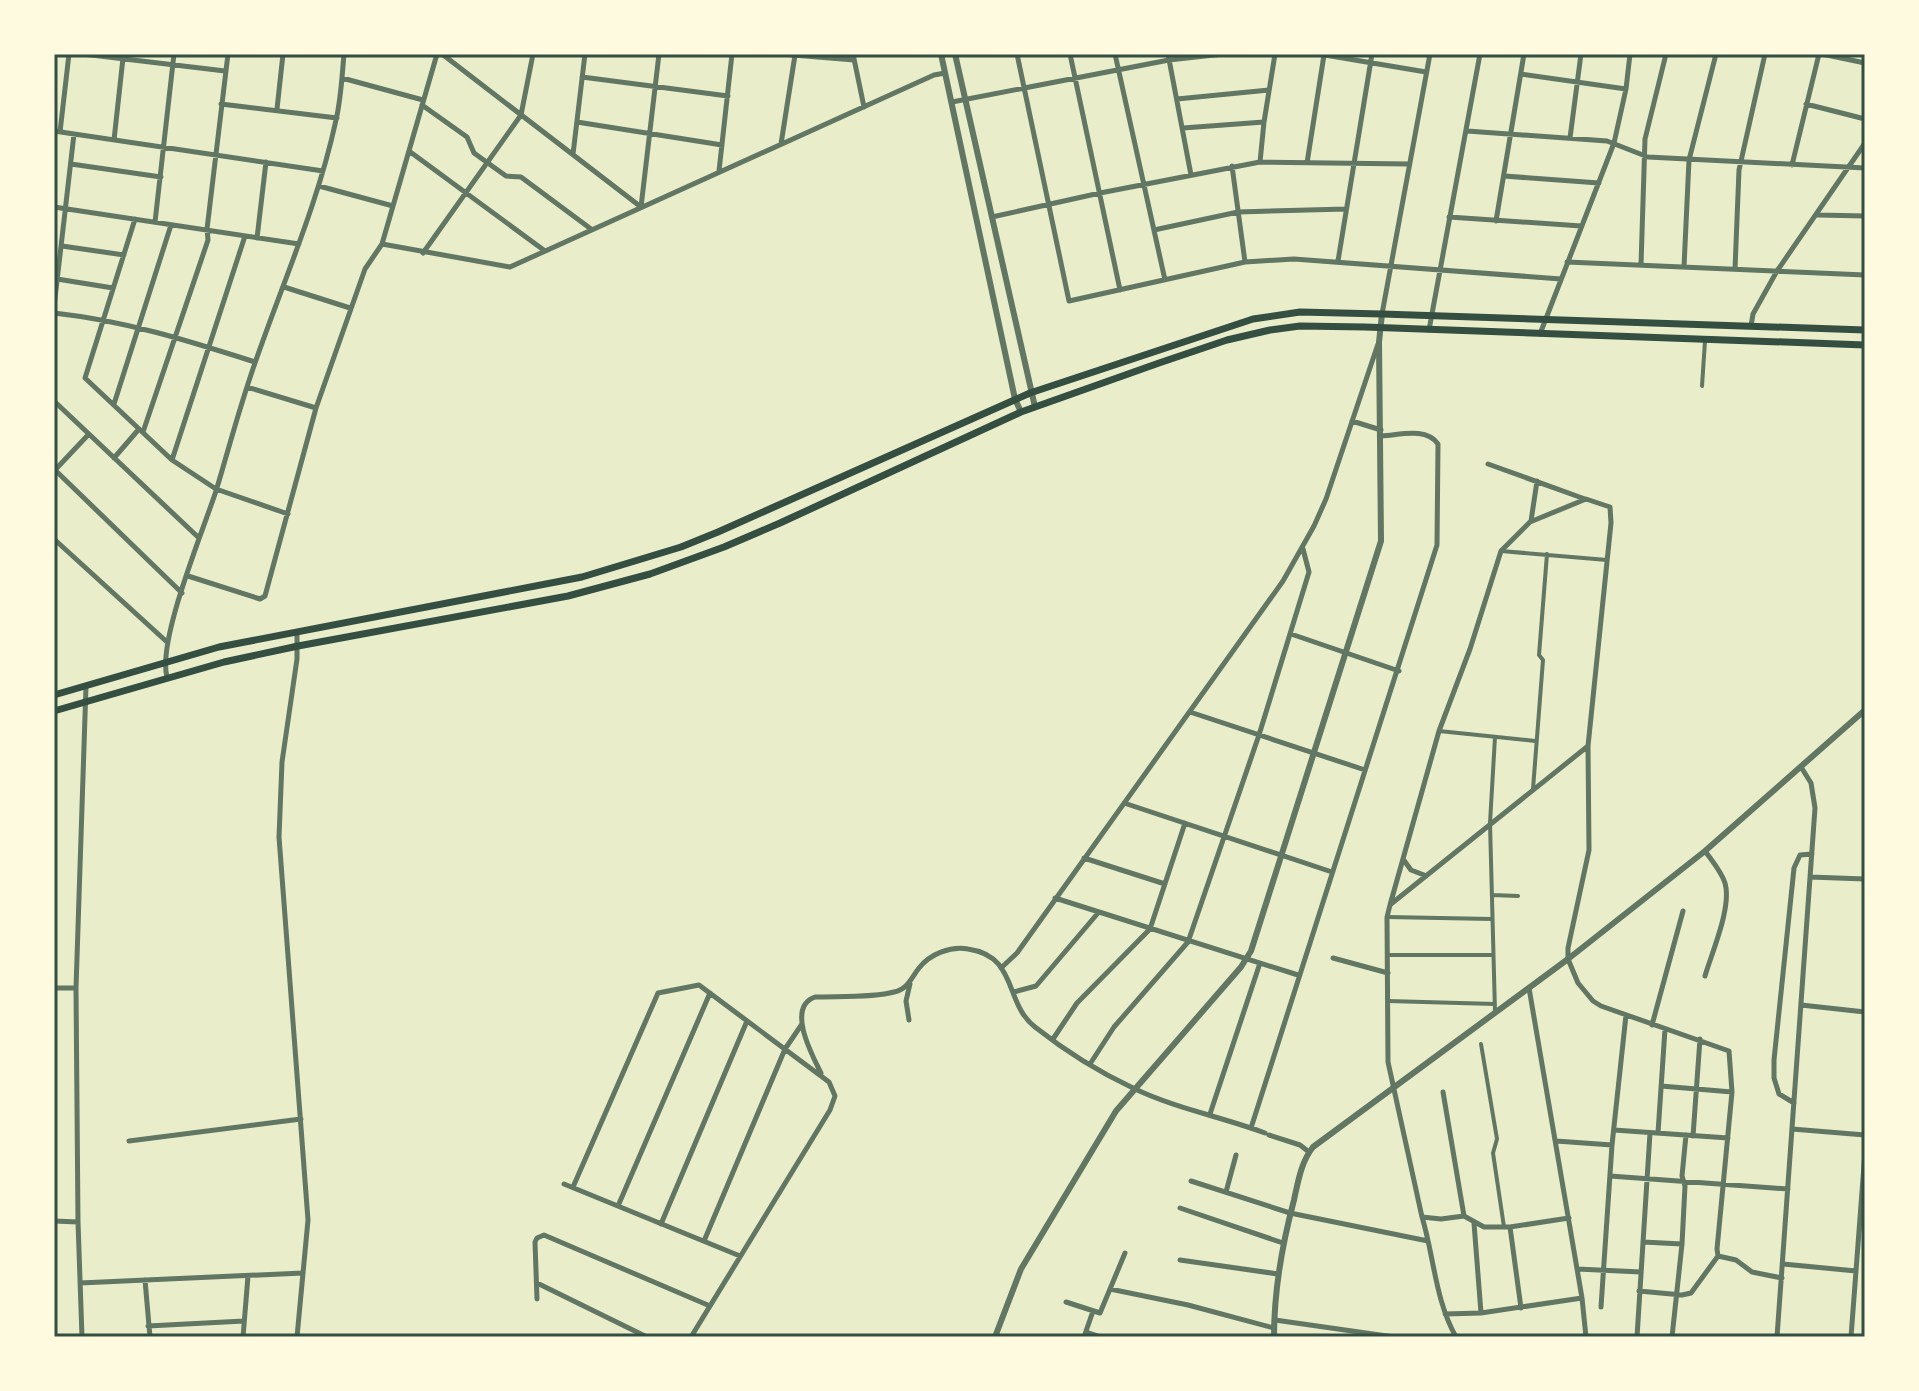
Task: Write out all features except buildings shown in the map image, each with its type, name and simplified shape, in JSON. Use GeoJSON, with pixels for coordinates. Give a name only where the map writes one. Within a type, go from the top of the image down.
{"type":"FeatureCollection","features":[{"type":"Feature","properties":{"kind":"main road"},"geometry":{"type":"LineString","coordinates":[[54,695],[164,662],[297,631],[582,577],[681,547],[1030,393],[1253,319],[1300,312],[1865,330]]}},
{"type":"Feature","properties":{"kind":"main road"},"geometry":{"type":"LineString","coordinates":[[54,711],[167,677],[298,646],[585,592],[684,562],[780,523],[1021,412],[1256,332],[1300,326],[1865,345]]}},
{"type":"Feature","properties":{"kind":"main road"},"geometry":{"type":"LineString","coordinates":[[839,479],[844,493]]}},
{"type":"Feature","properties":{"kind":"main road"},"geometry":{"type":"LineString","coordinates":[[774,508],[780,523]]}},
{"type":"Feature","properties":{"kind":"main road"},"geometry":{"type":"LineString","coordinates":[[582,577],[585,592]]}},
{"type":"Feature","properties":{"kind":"street"},"geometry":{"type":"LineString","coordinates":[[69,54],[57,132],[323,171]]}},
{"type":"Feature","properties":{"kind":"street"},"geometry":{"type":"LineString","coordinates":[[83,54],[225,71]]}},
{"type":"Feature","properties":{"kind":"street"},"geometry":{"type":"LineString","coordinates":[[155,222],[174,54]]}},
{"type":"Feature","properties":{"kind":"street"},"geometry":{"type":"LineString","coordinates":[[114,458],[141,431],[208,240],[228,54]]}},
{"type":"Feature","properties":{"kind":"street"},"geometry":{"type":"LineString","coordinates":[[277,109],[283,54]]}},
{"type":"Feature","properties":{"kind":"street"},"geometry":{"type":"LineString","coordinates":[[167,677],[164,662],[167,642],[199,538],[255,362],[319,186],[337,118],[344,54]]}},
{"type":"Feature","properties":{"kind":"street"},"geometry":{"type":"LineString","coordinates":[[188,576],[245,596],[263,598],[267,592],[316,408],[365,269],[382,244],[422,102],[440,54],[641,207]]}},
{"type":"Feature","properties":{"kind":"street"},"geometry":{"type":"LineString","coordinates":[[423,253],[521,115],[533,54]]}},
{"type":"Feature","properties":{"kind":"street"},"geometry":{"type":"LineString","coordinates":[[573,154],[585,54]]}},
{"type":"Feature","properties":{"kind":"street"},"geometry":{"type":"LineString","coordinates":[[641,207],[659,54]]}},
{"type":"Feature","properties":{"kind":"street"},"geometry":{"type":"LineString","coordinates":[[719,172],[732,54]]}},
{"type":"Feature","properties":{"kind":"street"},"geometry":{"type":"LineString","coordinates":[[781,54],[854,57],[864,107]]}},
{"type":"Feature","properties":{"kind":"street"},"geometry":{"type":"LineString","coordinates":[[941,54],[1015,399],[1021,412]]}},
{"type":"Feature","properties":{"kind":"street"},"geometry":{"type":"LineString","coordinates":[[955,54],[1035,407]]}},
{"type":"Feature","properties":{"kind":"street"},"geometry":{"type":"LineString","coordinates":[[1017,54],[1069,301],[1245,262],[1294,259],[1561,279]]}},
{"type":"Feature","properties":{"kind":"street"},"geometry":{"type":"LineString","coordinates":[[1070,54],[1120,290]]}},
{"type":"Feature","properties":{"kind":"street"},"geometry":{"type":"LineString","coordinates":[[1115,54],[1165,280]]}},
{"type":"Feature","properties":{"kind":"street"},"geometry":{"type":"LineString","coordinates":[[952,102],[1169,57],[1223,54]]}},
{"type":"Feature","properties":{"kind":"street"},"geometry":{"type":"LineString","coordinates":[[1260,162],[1275,54]]}},
{"type":"Feature","properties":{"kind":"street"},"geometry":{"type":"LineString","coordinates":[[1307,163],[1322,54],[1372,58],[1426,72]]}},
{"type":"Feature","properties":{"kind":"street"},"geometry":{"type":"LineString","coordinates":[[995,1337],[1021,1269],[1116,1111],[1247,959],[1381,541],[1380,328],[1430,54]]}},
{"type":"Feature","properties":{"kind":"street"},"geometry":{"type":"LineString","coordinates":[[1429,330],[1480,54]]}},
{"type":"Feature","properties":{"kind":"street"},"geometry":{"type":"LineString","coordinates":[[1496,221],[1524,54]]}},
{"type":"Feature","properties":{"kind":"street"},"geometry":{"type":"LineString","coordinates":[[1570,138],[1581,54]]}},
{"type":"Feature","properties":{"kind":"street"},"geometry":{"type":"LineString","coordinates":[[1539,335],[1614,143],[1630,54]]}},
{"type":"Feature","properties":{"kind":"street"},"geometry":{"type":"LineString","coordinates":[[1641,265],[1645,139],[1666,54]]}},
{"type":"Feature","properties":{"kind":"street"},"geometry":{"type":"LineString","coordinates":[[1684,267],[1689,160],[1716,54]]}},
{"type":"Feature","properties":{"kind":"street"},"geometry":{"type":"LineString","coordinates":[[1735,269],[1741,160],[1765,54]]}},
{"type":"Feature","properties":{"kind":"street"},"geometry":{"type":"LineString","coordinates":[[1792,165],[1821,54],[1865,63]]}},
{"type":"Feature","properties":{"kind":"street"},"geometry":{"type":"LineString","coordinates":[[781,144],[795,55]]}},
{"type":"Feature","properties":{"kind":"street"},"geometry":{"type":"LineString","coordinates":[[1169,57],[1191,175]]}},
{"type":"Feature","properties":{"kind":"street"},"geometry":{"type":"LineString","coordinates":[[114,140],[123,58]]}},
{"type":"Feature","properties":{"kind":"street"},"geometry":{"type":"LineString","coordinates":[[1338,261],[1372,58]]}},
{"type":"Feature","properties":{"kind":"street"},"geometry":{"type":"LineString","coordinates":[[382,244],[510,267],[934,75],[945,73]]}},
{"type":"Feature","properties":{"kind":"street"},"geometry":{"type":"LineString","coordinates":[[1521,74],[1626,89]]}},
{"type":"Feature","properties":{"kind":"street"},"geometry":{"type":"LineString","coordinates":[[582,77],[728,96]]}},
{"type":"Feature","properties":{"kind":"street"},"geometry":{"type":"LineString","coordinates":[[342,78],[422,102],[467,137],[474,153],[506,176],[521,177],[592,230]]}},
{"type":"Feature","properties":{"kind":"street"},"geometry":{"type":"LineString","coordinates":[[1177,99],[1269,90]]}},
{"type":"Feature","properties":{"kind":"street"},"geometry":{"type":"LineString","coordinates":[[221,104],[337,118]]}},
{"type":"Feature","properties":{"kind":"street"},"geometry":{"type":"LineString","coordinates":[[1806,104],[1865,119]]}},
{"type":"Feature","properties":{"kind":"street"},"geometry":{"type":"LineString","coordinates":[[577,122],[722,145]]}},
{"type":"Feature","properties":{"kind":"street"},"geometry":{"type":"LineString","coordinates":[[1183,128],[1264,122]]}},
{"type":"Feature","properties":{"kind":"street"},"geometry":{"type":"LineString","coordinates":[[1467,131],[1614,143],[1643,156],[1865,168]]}},
{"type":"Feature","properties":{"kind":"street"},"geometry":{"type":"LineString","coordinates":[[54,307],[74,134]]}},
{"type":"Feature","properties":{"kind":"street"},"geometry":{"type":"LineString","coordinates":[[1751,326],[1753,314],[1777,271],[1865,143]]}},
{"type":"Feature","properties":{"kind":"street"},"geometry":{"type":"LineString","coordinates":[[409,151],[545,251]]}},
{"type":"Feature","properties":{"kind":"street"},"geometry":{"type":"LineString","coordinates":[[257,238],[266,162]]}},
{"type":"Feature","properties":{"kind":"street"},"geometry":{"type":"LineString","coordinates":[[991,217],[1260,162],[1409,164]]}},
{"type":"Feature","properties":{"kind":"street"},"geometry":{"type":"LineString","coordinates":[[71,164],[161,177]]}},
{"type":"Feature","properties":{"kind":"street"},"geometry":{"type":"LineString","coordinates":[[1232,166],[1245,262]]}},
{"type":"Feature","properties":{"kind":"street"},"geometry":{"type":"LineString","coordinates":[[1504,176],[1599,183]]}},
{"type":"Feature","properties":{"kind":"street"},"geometry":{"type":"LineString","coordinates":[[319,186],[393,206]]}},
{"type":"Feature","properties":{"kind":"street"},"geometry":{"type":"LineString","coordinates":[[54,207],[299,244]]}},
{"type":"Feature","properties":{"kind":"street"},"geometry":{"type":"LineString","coordinates":[[1154,230],[1238,212],[1346,209]]}},
{"type":"Feature","properties":{"kind":"street"},"geometry":{"type":"LineString","coordinates":[[1817,214],[1865,216]]}},
{"type":"Feature","properties":{"kind":"street"},"geometry":{"type":"LineString","coordinates":[[1449,217],[1581,226]]}},
{"type":"Feature","properties":{"kind":"street"},"geometry":{"type":"LineString","coordinates":[[135,219],[85,378],[172,460],[216,489],[288,514]]}},
{"type":"Feature","properties":{"kind":"street"},"geometry":{"type":"LineString","coordinates":[[114,404],[171,225]]}},
{"type":"Feature","properties":{"kind":"street"},"geometry":{"type":"LineString","coordinates":[[172,460],[245,236]]}},
{"type":"Feature","properties":{"kind":"street"},"geometry":{"type":"LineString","coordinates":[[62,246],[124,255]]}},
{"type":"Feature","properties":{"kind":"street"},"geometry":{"type":"LineString","coordinates":[[1567,262],[1865,275]]}},
{"type":"Feature","properties":{"kind":"street"},"geometry":{"type":"LineString","coordinates":[[57,279],[113,288]]}},
{"type":"Feature","properties":{"kind":"street"},"geometry":{"type":"LineString","coordinates":[[284,287],[350,308]]}},
{"type":"Feature","properties":{"kind":"street"},"geometry":{"type":"LineString","coordinates":[[54,313],[137,326],[255,362]]}},
{"type":"Feature","properties":{"kind":"street"},"geometry":{"type":"LineString","coordinates":[[1702,386],[1705,339]]}},
{"type":"Feature","properties":{"kind":"street"},"geometry":{"type":"LineString","coordinates":[[1001,968],[1017,953],[1276,592],[1303,548],[1326,499],[1379,342]]}},
{"type":"Feature","properties":{"kind":"street"},"geometry":{"type":"LineString","coordinates":[[247,387],[316,408]]}},
{"type":"Feature","properties":{"kind":"street"},"geometry":{"type":"LineString","coordinates":[[54,401],[199,538]]}},
{"type":"Feature","properties":{"kind":"street"},"geometry":{"type":"LineString","coordinates":[[1251,1128],[1437,545],[1438,444],[1429,435],[1382,433],[1352,421]]}},
{"type":"Feature","properties":{"kind":"street"},"geometry":{"type":"LineString","coordinates":[[88,435],[54,470],[182,593]]}},
{"type":"Feature","properties":{"kind":"street"},"geometry":{"type":"LineString","coordinates":[[1488,464],[1610,507],[1611,523],[1588,746],[1589,850],[1570,938],[1568,959],[1573,973],[1585,993],[1601,1006],[1729,1051],[1732,1092],[1721,1185],[1718,1256],[1695,1290],[1687,1295],[1639,1291]]}},
{"type":"Feature","properties":{"kind":"street"},"geometry":{"type":"LineString","coordinates":[[1530,522],[1537,481]]}},
{"type":"Feature","properties":{"kind":"street"},"geometry":{"type":"LineString","coordinates":[[1456,1337],[1439,1296],[1393,1086],[1388,1053],[1387,917],[1439,731],[1470,649],[1501,551],[1530,522],[1586,499]]}},
{"type":"Feature","properties":{"kind":"street"},"geometry":{"type":"LineString","coordinates":[[54,539],[167,642]]}},
{"type":"Feature","properties":{"kind":"street"},"geometry":{"type":"LineString","coordinates":[[1090,1064],[1114,1027],[1188,942],[1226,836],[1291,634],[1309,572],[1303,548]]}},
{"type":"Feature","properties":{"kind":"street"},"geometry":{"type":"LineString","coordinates":[[1501,551],[1607,560]]}},
{"type":"Feature","properties":{"kind":"street"},"geometry":{"type":"LineString","coordinates":[[1533,789],[1535,741],[1541,702],[1543,660],[1539,655],[1547,554]]}},
{"type":"Feature","properties":{"kind":"street"},"geometry":{"type":"LineString","coordinates":[[297,631],[298,646],[282,762],[279,837],[308,1220],[297,1337]]}},
{"type":"Feature","properties":{"kind":"street"},"geometry":{"type":"LineString","coordinates":[[1291,634],[1399,671]]}},
{"type":"Feature","properties":{"kind":"street"},"geometry":{"type":"LineString","coordinates":[[82,1337],[76,988],[86,685]]}},
{"type":"Feature","properties":{"kind":"street"},"geometry":{"type":"LineString","coordinates":[[1274,1337],[1283,1243],[1302,1167],[1309,1152],[1495,1008],[1568,959],[1705,851],[1865,710]]}},
{"type":"Feature","properties":{"kind":"street"},"geometry":{"type":"LineString","coordinates":[[1190,712],[1365,770]]}},
{"type":"Feature","properties":{"kind":"street"},"geometry":{"type":"LineString","coordinates":[[1439,731],[1535,741]]}},
{"type":"Feature","properties":{"kind":"street"},"geometry":{"type":"LineString","coordinates":[[1495,737],[1490,823],[1495,1008]]}},
{"type":"Feature","properties":{"kind":"street"},"geometry":{"type":"LineString","coordinates":[[1390,905],[1588,746]]}},
{"type":"Feature","properties":{"kind":"street"},"geometry":{"type":"LineString","coordinates":[[1777,1337],[1812,854],[1814,791],[1801,767]]}},
{"type":"Feature","properties":{"kind":"street"},"geometry":{"type":"LineString","coordinates":[[1124,803],[1333,872]]}},
{"type":"Feature","properties":{"kind":"street"},"geometry":{"type":"LineString","coordinates":[[1053,1040],[1077,1003],[1150,929],[1185,823]]}},
{"type":"Feature","properties":{"kind":"street"},"geometry":{"type":"LineString","coordinates":[[1705,851],[1726,886],[1726,903],[1705,976]]}},
{"type":"Feature","properties":{"kind":"street"},"geometry":{"type":"LineString","coordinates":[[1794,1103],[1779,1094],[1774,1078],[1774,1060],[1794,868],[1800,855],[1812,854]]}},
{"type":"Feature","properties":{"kind":"street"},"geometry":{"type":"LineString","coordinates":[[1084,858],[1165,884]]}},
{"type":"Feature","properties":{"kind":"street"},"geometry":{"type":"LineString","coordinates":[[1403,858],[1411,870],[1424,875]]}},
{"type":"Feature","properties":{"kind":"street"},"geometry":{"type":"LineString","coordinates":[[1810,877],[1865,879]]}},
{"type":"Feature","properties":{"kind":"street"},"geometry":{"type":"LineString","coordinates":[[1492,895],[1518,896]]}},
{"type":"Feature","properties":{"kind":"street"},"geometry":{"type":"LineString","coordinates":[[1055,898],[1298,975]]}},
{"type":"Feature","properties":{"kind":"street"},"geometry":{"type":"LineString","coordinates":[[1652,1025],[1683,911]]}},
{"type":"Feature","properties":{"kind":"street"},"geometry":{"type":"LineString","coordinates":[[1014,992],[1036,986],[1098,912]]}},
{"type":"Feature","properties":{"kind":"street"},"geometry":{"type":"LineString","coordinates":[[1387,917],[1492,919]]}},
{"type":"Feature","properties":{"kind":"street"},"geometry":{"type":"LineString","coordinates":[[909,1020],[906,1001],[910,983],[919,967],[934,955],[950,949],[966,948],[983,953],[1008,976],[1022,1015],[1090,1064],[1134,1089],[1300,1145],[1309,1152]]}},
{"type":"Feature","properties":{"kind":"street"},"geometry":{"type":"LineString","coordinates":[[1388,955],[1493,955]]}},
{"type":"Feature","properties":{"kind":"street"},"geometry":{"type":"LineString","coordinates":[[1333,958],[1388,973]]}},
{"type":"Feature","properties":{"kind":"street"},"geometry":{"type":"LineString","coordinates":[[1210,1114],[1260,963]]}},
{"type":"Feature","properties":{"kind":"street"},"geometry":{"type":"LineString","coordinates":[[823,1077],[803,1023],[802,1008],[810,998],[893,993],[910,983]]}},
{"type":"Feature","properties":{"kind":"street"},"geometry":{"type":"LineString","coordinates":[[573,1187],[658,993],[699,985],[823,1077],[833,1088],[834,1103],[691,1337]]}},
{"type":"Feature","properties":{"kind":"street"},"geometry":{"type":"LineString","coordinates":[[1529,987],[1586,1337]]}},
{"type":"Feature","properties":{"kind":"street"},"geometry":{"type":"LineString","coordinates":[[54,988],[76,988]]}},
{"type":"Feature","properties":{"kind":"street"},"geometry":{"type":"LineString","coordinates":[[618,1206],[710,993]]}},
{"type":"Feature","properties":{"kind":"street"},"geometry":{"type":"LineString","coordinates":[[1388,1001],[1495,1008]]}},
{"type":"Feature","properties":{"kind":"street"},"geometry":{"type":"LineString","coordinates":[[1801,1005],[1865,1012]]}},
{"type":"Feature","properties":{"kind":"street"},"geometry":{"type":"LineString","coordinates":[[1601,1307],[1612,1145],[1626,1015]]}},
{"type":"Feature","properties":{"kind":"street"},"geometry":{"type":"LineString","coordinates":[[661,1224],[747,1021]]}},
{"type":"Feature","properties":{"kind":"street"},"geometry":{"type":"LineString","coordinates":[[704,1241],[785,1049],[803,1023]]}},
{"type":"Feature","properties":{"kind":"street"},"geometry":{"type":"LineString","coordinates":[[1658,1133],[1665,1029]]}},
{"type":"Feature","properties":{"kind":"street"},"geometry":{"type":"LineString","coordinates":[[1693,1136],[1700,1039]]}},
{"type":"Feature","properties":{"kind":"street"},"geometry":{"type":"LineString","coordinates":[[1481,1044],[1497,1139],[1493,1153],[1521,1308]]}},
{"type":"Feature","properties":{"kind":"street"},"geometry":{"type":"LineString","coordinates":[[1661,1086],[1732,1092]]}},
{"type":"Feature","properties":{"kind":"street"},"geometry":{"type":"LineString","coordinates":[[1443,1092],[1464,1216]]}},
{"type":"Feature","properties":{"kind":"street"},"geometry":{"type":"LineString","coordinates":[[129,1141],[301,1119]]}},
{"type":"Feature","properties":{"kind":"street"},"geometry":{"type":"LineString","coordinates":[[1792,1129],[1865,1135]]}},
{"type":"Feature","properties":{"kind":"street"},"geometry":{"type":"LineString","coordinates":[[1614,1130],[1728,1138]]}},
{"type":"Feature","properties":{"kind":"street"},"geometry":{"type":"LineString","coordinates":[[1637,1337],[1650,1133]]}},
{"type":"Feature","properties":{"kind":"street"},"geometry":{"type":"LineString","coordinates":[[1672,1337],[1682,1244],[1682,1176],[1686,1135]]}},
{"type":"Feature","properties":{"kind":"street"},"geometry":{"type":"LineString","coordinates":[[1556,1141],[1612,1145]]}},
{"type":"Feature","properties":{"kind":"street"},"geometry":{"type":"LineString","coordinates":[[1851,1337],[1865,1152]]}},
{"type":"Feature","properties":{"kind":"street"},"geometry":{"type":"LineString","coordinates":[[1226,1192],[1236,1155]]}},
{"type":"Feature","properties":{"kind":"street"},"geometry":{"type":"LineString","coordinates":[[1610,1176],[1788,1189]]}},
{"type":"Feature","properties":{"kind":"street"},"geometry":{"type":"LineString","coordinates":[[1191,1181],[1290,1213],[1429,1241]]}},
{"type":"Feature","properties":{"kind":"street"},"geometry":{"type":"LineString","coordinates":[[564,1184],[740,1256]]}},
{"type":"Feature","properties":{"kind":"street"},"geometry":{"type":"LineString","coordinates":[[1180,1208],[1283,1243]]}},
{"type":"Feature","properties":{"kind":"street"},"geometry":{"type":"LineString","coordinates":[[1422,1217],[1441,1219],[1464,1216],[1484,1227],[1507,1227],[1569,1218]]}},
{"type":"Feature","properties":{"kind":"street"},"geometry":{"type":"LineString","coordinates":[[54,1221],[78,1222]]}},
{"type":"Feature","properties":{"kind":"street"},"geometry":{"type":"LineString","coordinates":[[1474,1222],[1481,1313]]}},
{"type":"Feature","properties":{"kind":"street"},"geometry":{"type":"LineString","coordinates":[[537,1299],[535,1242],[544,1235],[710,1306]]}},
{"type":"Feature","properties":{"kind":"street"},"geometry":{"type":"LineString","coordinates":[[1643,1242],[1682,1244]]}},
{"type":"Feature","properties":{"kind":"street"},"geometry":{"type":"LineString","coordinates":[[1066,1302],[1100,1313],[1125,1253]]}},
{"type":"Feature","properties":{"kind":"street"},"geometry":{"type":"LineString","coordinates":[[1718,1256],[1736,1260],[1752,1272],[1782,1278]]}},
{"type":"Feature","properties":{"kind":"street"},"geometry":{"type":"LineString","coordinates":[[1180,1260],[1278,1274]]}},
{"type":"Feature","properties":{"kind":"street"},"geometry":{"type":"LineString","coordinates":[[1783,1264],[1856,1271]]}},
{"type":"Feature","properties":{"kind":"street"},"geometry":{"type":"LineString","coordinates":[[1577,1269],[1641,1272]]}},
{"type":"Feature","properties":{"kind":"street"},"geometry":{"type":"LineString","coordinates":[[80,1283],[303,1273]]}},
{"type":"Feature","properties":{"kind":"street"},"geometry":{"type":"LineString","coordinates":[[243,1337],[248,1276]]}},
{"type":"Feature","properties":{"kind":"street"},"geometry":{"type":"LineString","coordinates":[[145,1280],[150,1337]]}},
{"type":"Feature","properties":{"kind":"street"},"geometry":{"type":"LineString","coordinates":[[536,1283],[647,1337]]}},
{"type":"Feature","properties":{"kind":"street"},"geometry":{"type":"LineString","coordinates":[[1110,1289],[1274,1324],[1394,1337]]}},
{"type":"Feature","properties":{"kind":"street"},"geometry":{"type":"LineString","coordinates":[[1445,1314],[1481,1313],[1582,1298]]}},
{"type":"Feature","properties":{"kind":"street"},"geometry":{"type":"LineString","coordinates":[[1093,1311],[1085,1335],[1101,1337]]}},
{"type":"Feature","properties":{"kind":"street"},"geometry":{"type":"LineString","coordinates":[[148,1326],[244,1321]]}}]}
